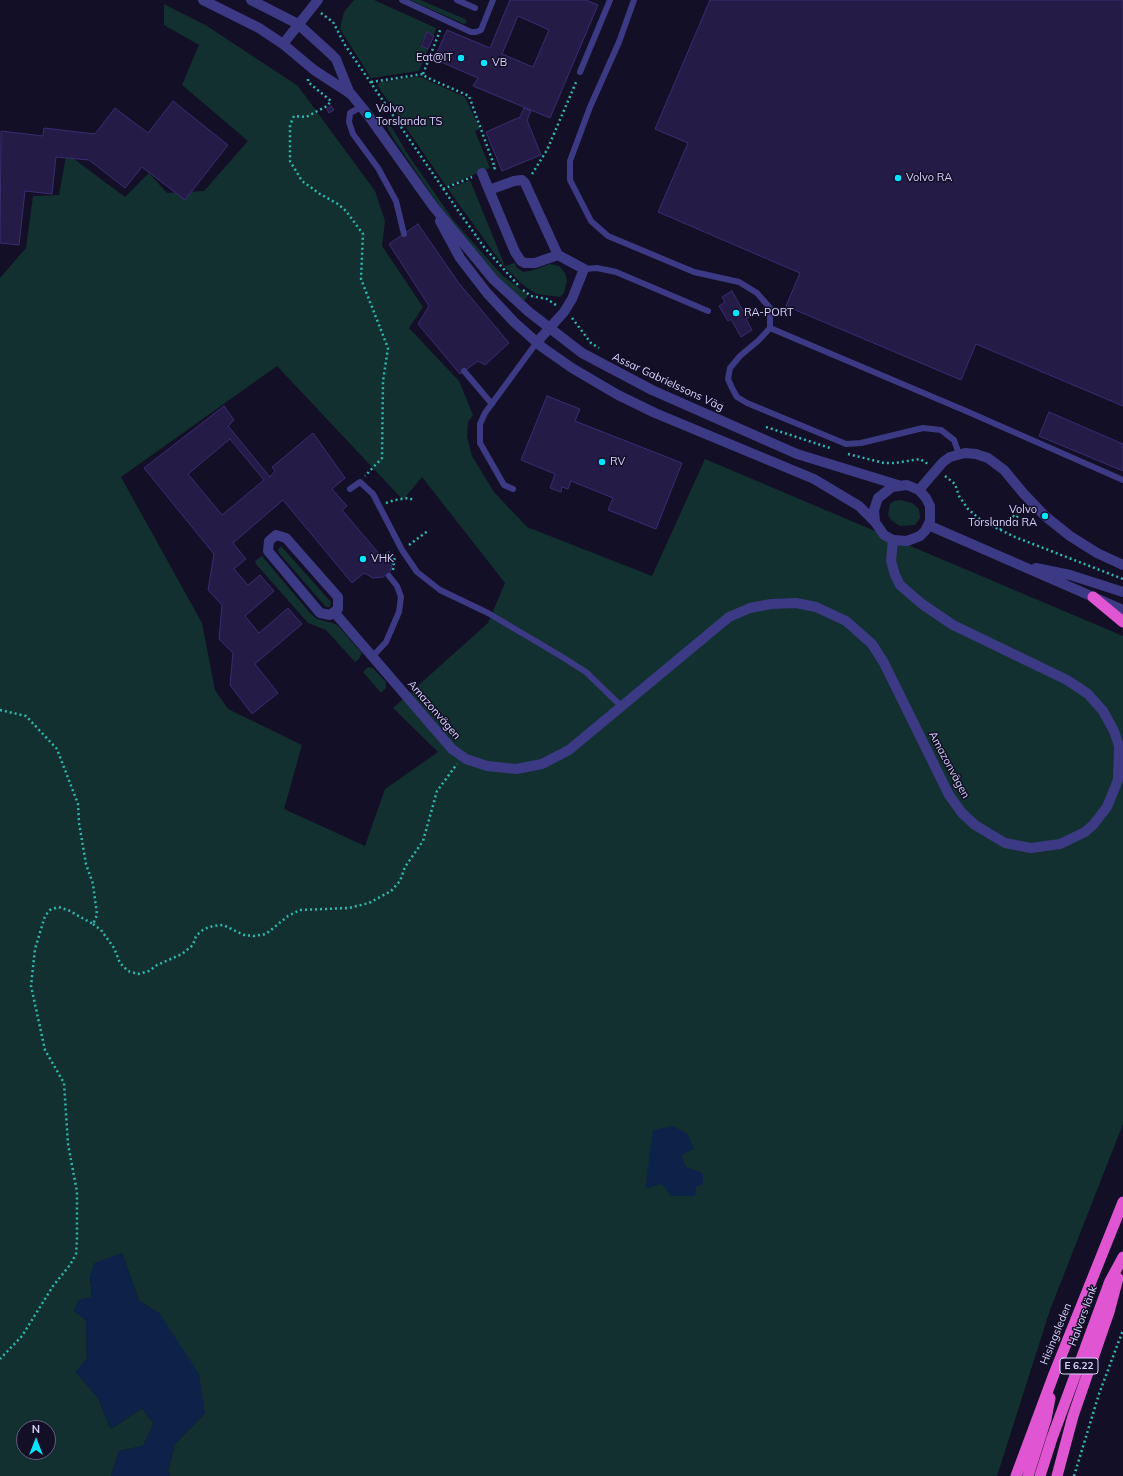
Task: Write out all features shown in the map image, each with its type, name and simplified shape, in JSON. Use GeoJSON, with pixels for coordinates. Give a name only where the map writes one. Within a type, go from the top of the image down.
{"type":"FeatureCollection","features":[{"type":"Feature","properties":{"kind":"highway"},"geometry":{"type":"LineString","coordinates":[[1093,597],[1123,622]]}},
{"type":"Feature","properties":{"kind":"highway","name":"Hisingsleden"},"geometry":{"type":"LineString","coordinates":[[1016,1476],[1054,1374],[1123,1202]]}},
{"type":"Feature","properties":{"kind":"highway"},"geometry":{"type":"LineString","coordinates":[[1057,1476],[1073,1416],[1109,1312],[1123,1257]]}},
{"type":"Feature","properties":{"kind":"highway","name":"Halvors länk"},"geometry":{"type":"LineString","coordinates":[[1040,1476],[1052,1438],[1110,1281],[1123,1257]]}},
{"type":"Feature","properties":{"kind":"highway","name":"E 6.22"},"geometry":{"type":"LineString","coordinates":[[1028,1476],[1046,1419],[1054,1374]]}},
{"type":"Feature","properties":{"kind":"street","name":"Assar Gabrielssons Väg"},"geometry":{"type":"LineString","coordinates":[[203,0],[259,28],[283,44],[314,70],[351,94]]}},
{"type":"Feature","properties":{"kind":"street","name":"Assar Gabrielssons Väg"},"geometry":{"type":"LineString","coordinates":[[251,0],[298,24],[336,59],[351,94],[433,206],[493,279],[550,329],[582,353],[652,390],[798,454],[898,485]]}},
{"type":"Feature","properties":{"kind":"street"},"geometry":{"type":"LineString","coordinates":[[283,44],[315,3]]}},
{"type":"Feature","properties":{"kind":"street"},"geometry":{"type":"LineString","coordinates":[[482,173],[515,252],[521,261],[525,264],[536,263],[558,255]]}},
{"type":"Feature","properties":{"kind":"street"},"geometry":{"type":"LineString","coordinates":[[489,190],[514,181],[522,180],[525,183],[558,255],[584,269],[572,299],[550,329],[537,342]]}},
{"type":"Feature","properties":{"kind":"street","name":"Assar Gabrielssons Väg"},"geometry":{"type":"LineString","coordinates":[[433,206],[445,233],[460,258],[483,288],[514,322],[537,342],[572,368],[618,395],[656,413],[814,480],[859,506],[875,522]]}},
{"type":"Feature","properties":{"kind":"street"},"geometry":{"type":"LineString","coordinates":[[919,490],[942,462],[950,457],[965,452],[976,454],[996,462],[1045,516],[1070,536],[1097,553],[1123,565]]}},
{"type":"Feature","properties":{"kind":"street"},"geometry":{"type":"LineString","coordinates":[[898,485],[907,485],[919,490],[926,498],[930,506],[931,516],[925,531],[907,542],[894,540],[884,535],[875,522],[874,510],[878,498],[887,490],[898,485]]}},
{"type":"Feature","properties":{"kind":"street"},"geometry":{"type":"LineString","coordinates":[[928,525],[1123,610]]}},
{"type":"Feature","properties":{"kind":"street"},"geometry":{"type":"LineString","coordinates":[[276,535],[286,538],[338,597],[338,609],[334,612],[330,615],[320,613],[268,551],[269,541],[276,535]]}},
{"type":"Feature","properties":{"kind":"street","name":"Amazonvägen"},"geometry":{"type":"LineString","coordinates":[[334,612],[444,742],[462,756],[482,765],[498,768],[522,769],[549,762],[569,750],[729,617],[750,608],[771,604],[796,603],[816,607],[846,621],[872,644],[884,663],[949,795],[962,813],[975,825],[1005,843],[1031,848],[1060,844],[1085,832],[1107,808],[1118,780],[1119,746],[1114,730],[1103,711],[1088,694],[1067,680],[953,625],[922,604],[900,585],[895,575],[891,561],[894,540]]}},
{"type":"Feature","properties":{"kind":"street"},"geometry":{"type":"LineString","coordinates":[[1016,564],[1070,575],[1123,592]]}},
{"type":"Feature","properties":{"kind":"lane"},"geometry":{"type":"LineString","coordinates":[[402,0],[471,32],[481,30],[493,0]]}},
{"type":"Feature","properties":{"kind":"lane"},"geometry":{"type":"LineString","coordinates":[[457,0],[475,8]]}},
{"type":"Feature","properties":{"kind":"lane"},"geometry":{"type":"LineString","coordinates":[[580,72],[610,0]]}},
{"type":"Feature","properties":{"kind":"lane"},"geometry":{"type":"LineString","coordinates":[[634,0],[619,42],[590,107],[570,161],[570,180],[590,221],[608,236],[694,272],[739,282],[757,293],[770,308],[770,328],[1123,480]]}},
{"type":"Feature","properties":{"kind":"lane"},"geometry":{"type":"LineString","coordinates":[[361,107],[350,113],[349,122],[353,134],[378,168],[396,201],[404,234]]}},
{"type":"Feature","properties":{"kind":"lane"},"geometry":{"type":"LineString","coordinates":[[584,269],[597,268],[616,272],[708,311]]}},
{"type":"Feature","properties":{"kind":"lane","name":"Assar Gabrielssons Väg"},"geometry":{"type":"LineString","coordinates":[[770,328],[760,340],[740,356],[730,368],[728,378],[732,388],[737,397],[746,403],[846,444],[861,444],[923,428],[941,430],[954,440],[959,454]]}},
{"type":"Feature","properties":{"kind":"lane"},"geometry":{"type":"LineString","coordinates":[[513,489],[504,485],[480,443],[480,424],[492,404],[537,342]]}},
{"type":"Feature","properties":{"kind":"lane"},"geometry":{"type":"LineString","coordinates":[[464,370],[492,404]]}},
{"type":"Feature","properties":{"kind":"lane"},"geometry":{"type":"LineString","coordinates":[[350,489],[360,482],[373,494],[398,544],[417,572],[440,590],[488,613],[586,672],[622,707]]}},
{"type":"Feature","properties":{"kind":"lane"},"geometry":{"type":"LineString","coordinates":[[372,657],[386,642],[399,612],[401,597],[397,586],[389,576]]}},
{"type":"Feature","properties":{"kind":"path"},"geometry":{"type":"LineString","coordinates":[[315,3],[333,22],[345,45],[484,247],[521,288],[531,296],[547,299],[553,302]]}},
{"type":"Feature","properties":{"kind":"path"},"geometry":{"type":"LineString","coordinates":[[423,74],[444,20]]}},
{"type":"Feature","properties":{"kind":"path"},"geometry":{"type":"LineString","coordinates":[[525,183],[543,159],[580,72]]}},
{"type":"Feature","properties":{"kind":"path"},"geometry":{"type":"LineString","coordinates":[[371,82],[423,74],[426,77],[468,96],[496,168],[443,189]]}},
{"type":"Feature","properties":{"kind":"path"},"geometry":{"type":"LineString","coordinates":[[308,76],[308,82],[331,101],[327,106],[306,117],[294,116],[290,125],[290,161],[302,182],[342,207],[363,234],[361,279],[388,348],[383,381],[382,458],[360,482]]}},
{"type":"Feature","properties":{"kind":"path"},"geometry":{"type":"LineString","coordinates":[[379,506],[395,500],[408,498],[414,500]]}},
{"type":"Feature","properties":{"kind":"path"},"geometry":{"type":"LineString","coordinates":[[1000,530],[1012,515],[1016,518],[1018,516]]}},
{"type":"Feature","properties":{"kind":"path"},"geometry":{"type":"LineString","coordinates":[[407,547],[430,530]]}},
{"type":"Feature","properties":{"kind":"path"},"geometry":{"type":"LineString","coordinates":[[0,710],[26,716],[57,749],[78,804],[79,823],[86,864],[93,884],[97,915],[93,924]]}},
{"type":"Feature","properties":{"kind":"path"},"geometry":{"type":"LineString","coordinates":[[0,1359],[22,1336],[76,1254],[77,1192],[68,1144],[64,1083],[45,1050],[31,986],[35,949],[45,916],[50,910],[58,907],[68,910],[93,924],[101,930],[114,948],[120,963],[128,971],[138,974],[149,971],[157,965],[182,954],[193,945],[196,936],[204,929],[213,926],[223,926],[244,935],[254,936],[266,934],[288,916],[300,910],[349,908],[369,903],[391,891],[400,881],[405,867],[423,841],[438,791],[462,756]]}},
{"type":"Feature","properties":{"kind":"path"},"geometry":{"type":"LineString","coordinates":[[1074,1476],[1099,1394],[1123,1330]]}},
{"type":"Feature","properties":{"kind":"green space"},"geometry":{"type":"Polygon","coordinates":[[[354,0],[374,0],[436,28],[434,35],[427,32],[420,45],[428,50],[419,71],[371,78],[340,29],[344,12],[354,0]]]}},
{"type":"Feature","properties":{"kind":"green space"},"geometry":{"type":"Polygon","coordinates":[[[410,0],[420,0],[465,19],[467,22],[464,24],[410,0]]]}},
{"type":"Feature","properties":{"kind":"green space"},"geometry":{"type":"Polygon","coordinates":[[[164,4],[207,26],[298,86],[375,191],[385,221],[382,246],[423,307],[409,328],[459,381],[473,415],[468,422],[467,437],[472,456],[494,492],[527,527],[652,576],[705,459],[1123,636],[1123,1124],[1050,1310],[997,1476],[170,1476],[168,1470],[175,1444],[205,1413],[160,1314],[139,1301],[122,1253],[90,1276],[92,1297],[74,1311],[86,1320],[87,1358],[76,1372],[98,1398],[111,1429],[142,1408],[154,1424],[143,1446],[119,1451],[111,1476],[0,1476],[0,278],[26,248],[33,196],[59,195],[66,156],[74,159],[125,197],[149,173],[167,193],[204,191],[248,141],[182,85],[199,45],[164,25],[164,4]],[[277,366],[121,477],[202,623],[215,690],[228,709],[302,745],[284,809],[365,846],[385,789],[438,752],[393,708],[488,623],[505,583],[422,477],[403,500],[277,366]],[[688,1134],[646,1182],[647,1188],[662,1183],[671,1196],[695,1196],[681,1155],[688,1134]]]}},
{"type":"Feature","properties":{"kind":"green space"},"geometry":{"type":"Polygon","coordinates":[[[420,77],[465,97],[480,129],[475,131],[490,168],[446,186],[377,85],[380,82],[420,77]]]}},
{"type":"Feature","properties":{"kind":"green space"},"geometry":{"type":"Polygon","coordinates":[[[388,121],[407,153],[454,221],[502,275],[528,295],[524,302],[485,264],[451,223],[393,138],[385,123],[388,121]]]}},
{"type":"Feature","properties":{"kind":"green space"},"geometry":{"type":"Polygon","coordinates":[[[470,180],[505,266],[515,263],[516,267],[523,272],[534,270],[550,264],[559,266],[565,273],[567,280],[564,293],[560,297],[537,294],[522,284],[502,264],[448,189],[470,180]]]}},
{"type":"Feature","properties":{"kind":"green space"},"geometry":{"type":"Polygon","coordinates":[[[900,500],[912,503],[919,509],[920,518],[915,525],[900,526],[891,520],[888,515],[890,504],[894,501],[900,500]]]}},
{"type":"Feature","properties":{"kind":"green space"},"geometry":{"type":"Polygon","coordinates":[[[281,546],[331,602],[330,607],[326,607],[279,553],[278,550],[281,546]]]}},
{"type":"Feature","properties":{"kind":"green space"},"geometry":{"type":"Polygon","coordinates":[[[262,556],[311,614],[317,619],[336,624],[340,628],[362,653],[359,659],[355,662],[326,630],[308,623],[256,564],[255,561],[262,556]]]}},
{"type":"Feature","properties":{"kind":"green space"},"geometry":{"type":"Polygon","coordinates":[[[368,667],[373,668],[386,682],[386,688],[381,693],[363,672],[368,667]]]}},
{"type":"Feature","properties":{"kind":"water"},"geometry":{"type":"Polygon","coordinates":[[[673,1126],[688,1134],[694,1149],[681,1155],[686,1167],[703,1173],[703,1184],[696,1187],[695,1196],[671,1196],[662,1184],[647,1188],[646,1182],[653,1130],[673,1126]]]}},
{"type":"Feature","properties":{"kind":"water"},"geometry":{"type":"Polygon","coordinates":[[[122,1253],[139,1301],[160,1314],[199,1374],[205,1413],[175,1444],[168,1470],[170,1476],[111,1476],[119,1451],[143,1446],[154,1424],[142,1408],[111,1429],[98,1398],[76,1372],[87,1358],[86,1320],[74,1311],[78,1300],[92,1297],[90,1276],[94,1263],[122,1253]]]}},
{"type":"Feature","properties":{"kind":"building","name":"VB"},"geometry":{"type":"Polygon","coordinates":[[[510,0],[586,0],[598,5],[550,118],[473,86],[478,78],[434,59],[447,30],[490,48],[510,0]],[[518,16],[502,54],[533,67],[549,30],[518,16]]]}},
{"type":"Feature","properties":{"kind":"building","name":"Volvo RA"},"geometry":{"type":"Polygon","coordinates":[[[710,0],[1123,0],[1123,406],[976,344],[961,380],[786,306],[800,273],[658,212],[688,143],[655,129],[710,0]]]}},
{"type":"Feature","properties":{"kind":"building"},"geometry":{"type":"Polygon","coordinates":[[[427,32],[434,36],[428,49],[421,46],[427,32]]]}},
{"type":"Feature","properties":{"kind":"building"},"geometry":{"type":"Polygon","coordinates":[[[173,101],[228,145],[185,200],[142,167],[125,188],[89,160],[56,157],[52,194],[25,191],[19,245],[0,243],[1,131],[43,136],[44,128],[95,134],[115,108],[148,133],[173,101]]]}},
{"type":"Feature","properties":{"kind":"building"},"geometry":{"type":"Polygon","coordinates":[[[331,106],[334,110],[329,113],[327,109],[331,106]]]}},
{"type":"Feature","properties":{"kind":"building"},"geometry":{"type":"Polygon","coordinates":[[[524,108],[531,111],[527,120],[541,155],[502,171],[486,132],[520,117],[524,108]]]}},
{"type":"Feature","properties":{"kind":"building"},"geometry":{"type":"Polygon","coordinates":[[[418,224],[458,282],[509,343],[485,365],[478,361],[460,374],[418,324],[429,306],[389,244],[418,224]]]}},
{"type":"Feature","properties":{"kind":"building","name":"RA-PORT"},"geometry":{"type":"Polygon","coordinates":[[[732,291],[743,311],[747,308],[751,316],[746,319],[752,330],[741,337],[731,319],[728,321],[719,306],[725,302],[722,297],[732,291]]]}},
{"type":"Feature","properties":{"kind":"building","name":"RV"},"geometry":{"type":"Polygon","coordinates":[[[547,396],[580,409],[575,421],[682,463],[656,529],[608,510],[613,498],[571,481],[568,489],[562,487],[561,492],[550,488],[555,474],[521,460],[547,396]]]}},
{"type":"Feature","properties":{"kind":"building","name":"VHK"},"geometry":{"type":"Polygon","coordinates":[[[224,406],[234,420],[228,426],[270,477],[275,471],[272,467],[313,433],[345,478],[332,489],[347,506],[342,510],[381,556],[389,551],[393,562],[390,572],[383,577],[373,578],[364,573],[352,583],[283,500],[233,543],[246,559],[234,569],[248,585],[260,575],[274,591],[245,616],[259,633],[288,608],[302,624],[255,664],[278,693],[252,714],[230,685],[233,653],[219,639],[222,605],[208,590],[214,554],[144,468],[224,406]],[[230,439],[188,474],[222,515],[264,480],[230,439]]]}},
{"type":"Feature","properties":{"kind":"building"},"geometry":{"type":"Polygon","coordinates":[[[1049,412],[1123,444],[1123,471],[1039,436],[1049,412]]]}},
{"type":"Feature","properties":{"kind":"place","name":"Eat@IT"},"geometry":{"type":"Point","coordinates":[461,58]}},
{"type":"Feature","properties":{"kind":"place","name":"VB"},"geometry":{"type":"Point","coordinates":[484,63]}},
{"type":"Feature","properties":{"kind":"place","name":"Volvo Torslanda TS"},"geometry":{"type":"Point","coordinates":[368,115]}},
{"type":"Feature","properties":{"kind":"place","name":"Volvo RA"},"geometry":{"type":"Point","coordinates":[898,178]}},
{"type":"Feature","properties":{"kind":"place","name":"RA-PORT"},"geometry":{"type":"Point","coordinates":[736,313]}},
{"type":"Feature","properties":{"kind":"place","name":"RV"},"geometry":{"type":"Point","coordinates":[602,462]}},
{"type":"Feature","properties":{"kind":"place","name":"Volvo Torslanda RA"},"geometry":{"type":"Point","coordinates":[1045,516]}},
{"type":"Feature","properties":{"kind":"place","name":"VHK"},"geometry":{"type":"Point","coordinates":[363,559]}}]}
